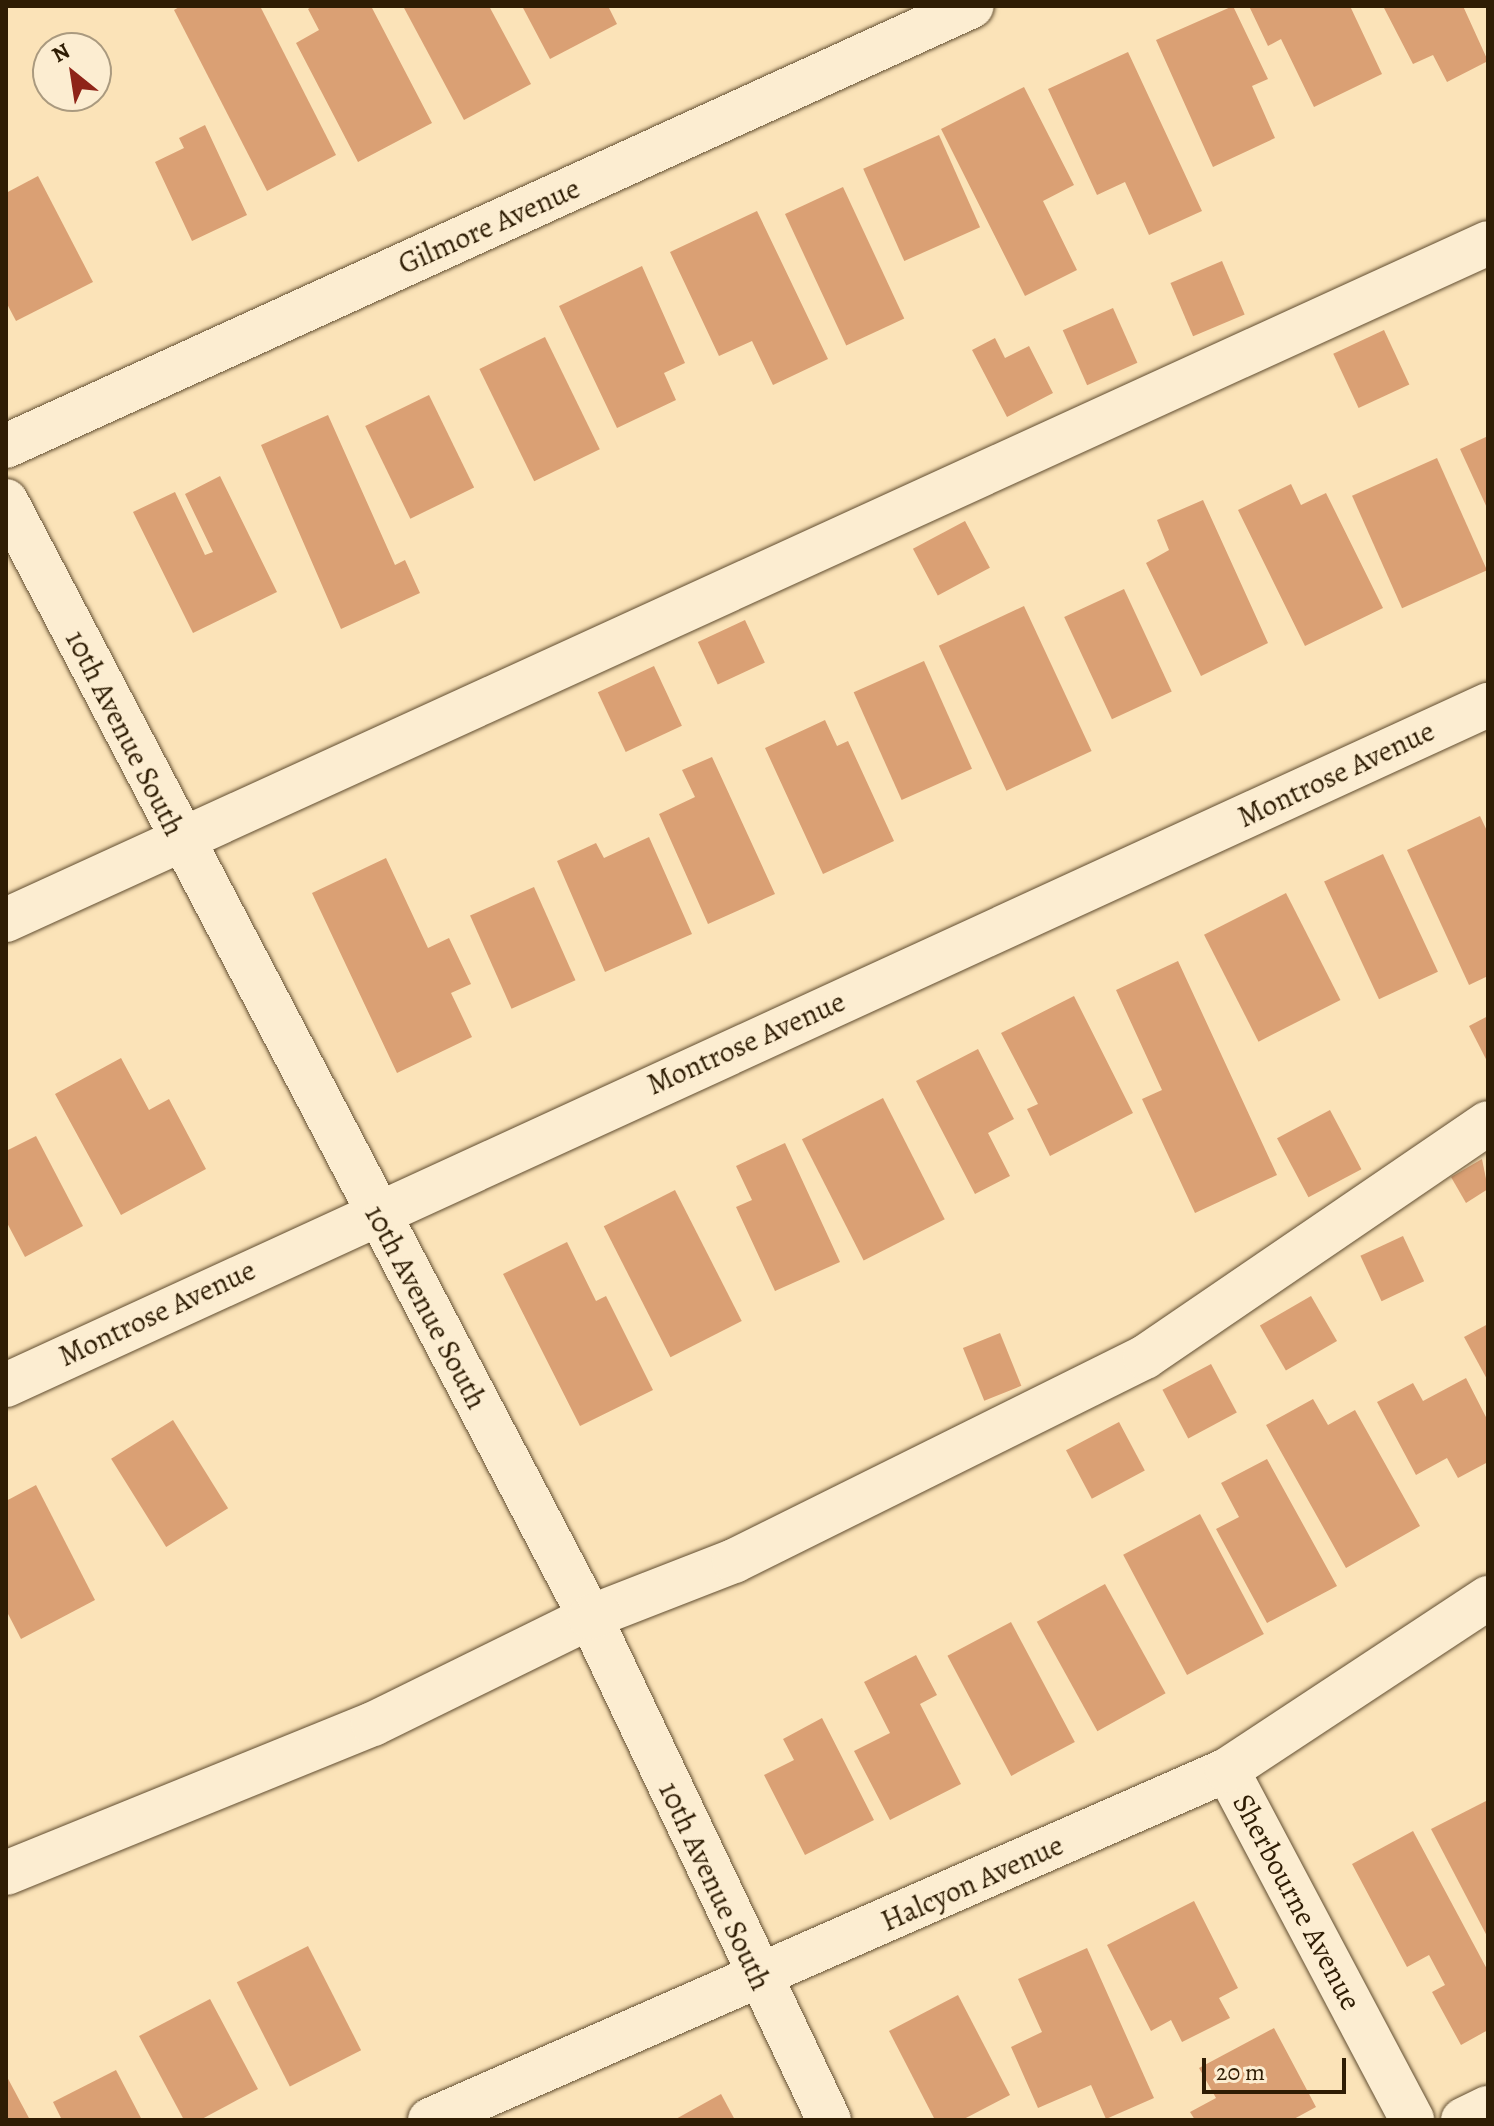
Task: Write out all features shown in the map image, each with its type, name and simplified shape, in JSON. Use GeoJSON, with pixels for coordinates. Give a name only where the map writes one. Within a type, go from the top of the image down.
{"type":"FeatureCollection","features":[{"type":"Feature","properties":{"kind":"street","name":"Gilmore Avenue"},"geometry":{"type":"LineString","coordinates":[[6,446],[972,6]]}},
{"type":"Feature","properties":{"kind":"street"},"geometry":{"type":"LineString","coordinates":[[6,920],[1488,243]]}},
{"type":"Feature","properties":{"kind":"street","name":"10th Avenue South"},"geometry":{"type":"LineString","coordinates":[[6,501],[180,840],[590,1617],[758,1979],[829,2120]]}},
{"type":"Feature","properties":{"kind":"street","name":"Montrose Avenue"},"geometry":{"type":"LineString","coordinates":[[6,1385],[1488,705]]}},
{"type":"Feature","properties":{"kind":"street"},"geometry":{"type":"LineString","coordinates":[[6,1873],[373,1724],[590,1617],[734,1561],[1145,1357],[1488,1123]]}},
{"type":"Feature","properties":{"kind":"street","name":"Halcyon Avenue"},"geometry":{"type":"LineString","coordinates":[[430,2120],[758,1979],[1227,1770],[1488,1598]]}},
{"type":"Feature","properties":{"kind":"street","name":"Sherbourne Avenue"},"geometry":{"type":"LineString","coordinates":[[1227,1770],[1412,2120]]}},
{"type":"Feature","properties":{"kind":"street"},"geometry":{"type":"LineString","coordinates":[[1463,2120],[1488,2108]]}},
{"type":"Feature","properties":{"kind":"building"},"geometry":{"type":"Polygon","coordinates":[[[181,6],[260,6],[336,155],[267,191],[174,10],[181,6]]]}},
{"type":"Feature","properties":{"kind":"building"},"geometry":{"type":"Polygon","coordinates":[[[313,6],[371,6],[432,123],[358,162],[296,43],[319,30],[308,9],[313,6]]]}},
{"type":"Feature","properties":{"kind":"building"},"geometry":{"type":"Polygon","coordinates":[[[403,6],[489,6],[531,84],[464,120],[403,6]]]}},
{"type":"Feature","properties":{"kind":"building"},"geometry":{"type":"Polygon","coordinates":[[[522,6],[608,6],[617,24],[550,59],[522,6]]]}},
{"type":"Feature","properties":{"kind":"building"},"geometry":{"type":"Polygon","coordinates":[[[1233,6],[1268,79],[1252,86],[1275,138],[1213,167],[1156,40],[1233,6]]]}},
{"type":"Feature","properties":{"kind":"building"},"geometry":{"type":"Polygon","coordinates":[[[1249,6],[1350,6],[1382,74],[1314,107],[1281,39],[1268,46],[1249,6]]]}},
{"type":"Feature","properties":{"kind":"building"},"geometry":{"type":"Polygon","coordinates":[[[1383,6],[1463,6],[1488,61],[1447,82],[1433,55],[1413,64],[1383,6]]]}},
{"type":"Feature","properties":{"kind":"building"},"geometry":{"type":"Polygon","coordinates":[[[1128,52],[1202,211],[1149,235],[1125,182],[1097,195],[1048,89],[1128,52]]]}},
{"type":"Feature","properties":{"kind":"building"},"geometry":{"type":"Polygon","coordinates":[[[1024,87],[1074,185],[1043,201],[1077,270],[1025,296],[941,129],[1024,87]]]}},
{"type":"Feature","properties":{"kind":"building"},"geometry":{"type":"Polygon","coordinates":[[[205,125],[247,215],[192,241],[155,162],[184,148],[179,138],[205,125]]]}},
{"type":"Feature","properties":{"kind":"building"},"geometry":{"type":"Polygon","coordinates":[[[939,135],[980,227],[904,261],[863,169],[939,135]]]}},
{"type":"Feature","properties":{"kind":"building"},"geometry":{"type":"Polygon","coordinates":[[[38,176],[93,282],[16,321],[6,302],[6,193],[38,176]]]}},
{"type":"Feature","properties":{"kind":"building"},"geometry":{"type":"Polygon","coordinates":[[[843,187],[904,318],[846,345],[785,214],[843,187]]]}},
{"type":"Feature","properties":{"kind":"building"},"geometry":{"type":"Polygon","coordinates":[[[757,211],[828,359],[773,385],[752,341],[719,356],[670,252],[757,211]]]}},
{"type":"Feature","properties":{"kind":"building"},"geometry":{"type":"Polygon","coordinates":[[[1222,261],[1245,314],[1193,336],[1170,283],[1222,261]]]}},
{"type":"Feature","properties":{"kind":"building"},"geometry":{"type":"Polygon","coordinates":[[[642,266],[685,363],[664,373],[676,400],[617,428],[559,306],[642,266]]]}},
{"type":"Feature","properties":{"kind":"building"},"geometry":{"type":"Polygon","coordinates":[[[1113,308],[1137,363],[1087,385],[1063,330],[1113,308]]]}},
{"type":"Feature","properties":{"kind":"building"},"geometry":{"type":"Polygon","coordinates":[[[1384,330],[1409,384],[1359,408],[1333,354],[1384,330]]]}},
{"type":"Feature","properties":{"kind":"building"},"geometry":{"type":"Polygon","coordinates":[[[545,337],[600,449],[534,481],[479,369],[545,337]]]}},
{"type":"Feature","properties":{"kind":"building"},"geometry":{"type":"Polygon","coordinates":[[[995,338],[1005,358],[1029,346],[1053,393],[1007,417],[972,350],[995,338]]]}},
{"type":"Feature","properties":{"kind":"building"},"geometry":{"type":"Polygon","coordinates":[[[429,395],[474,488],[410,519],[365,426],[429,395]]]}},
{"type":"Feature","properties":{"kind":"building"},"geometry":{"type":"Polygon","coordinates":[[[328,415],[395,565],[405,560],[420,593],[341,629],[261,445],[328,415]]]}},
{"type":"Feature","properties":{"kind":"building"},"geometry":{"type":"Polygon","coordinates":[[[1488,436],[1488,510],[1460,449],[1488,436]]]}},
{"type":"Feature","properties":{"kind":"building"},"geometry":{"type":"Polygon","coordinates":[[[1437,458],[1487,570],[1402,608],[1352,496],[1437,458]]]}},
{"type":"Feature","properties":{"kind":"building"},"geometry":{"type":"Polygon","coordinates":[[[220,476],[277,592],[193,633],[133,512],[175,492],[205,555],[213,552],[185,494],[220,476]]]}},
{"type":"Feature","properties":{"kind":"building"},"geometry":{"type":"Polygon","coordinates":[[[1291,484],[1301,505],[1326,493],[1383,608],[1305,646],[1238,510],[1291,484]]]}},
{"type":"Feature","properties":{"kind":"building"},"geometry":{"type":"Polygon","coordinates":[[[1203,500],[1268,643],[1201,676],[1146,563],[1169,550],[1157,520],[1203,500]]]}},
{"type":"Feature","properties":{"kind":"building"},"geometry":{"type":"Polygon","coordinates":[[[965,521],[990,568],[938,595],[913,549],[965,521]]]}},
{"type":"Feature","properties":{"kind":"building"},"geometry":{"type":"Polygon","coordinates":[[[1124,589],[1172,691],[1112,719],[1064,617],[1124,589]]]}},
{"type":"Feature","properties":{"kind":"building"},"geometry":{"type":"Polygon","coordinates":[[[1024,606],[1092,751],[1006,791],[939,646],[1024,606]]]}},
{"type":"Feature","properties":{"kind":"building"},"geometry":{"type":"Polygon","coordinates":[[[745,620],[765,663],[718,685],[698,642],[745,620]]]}},
{"type":"Feature","properties":{"kind":"building"},"geometry":{"type":"Polygon","coordinates":[[[924,661],[972,769],[902,800],[854,692],[924,661]]]}},
{"type":"Feature","properties":{"kind":"building"},"geometry":{"type":"Polygon","coordinates":[[[654,666],[682,726],[626,752],[598,692],[654,666]]]}},
{"type":"Feature","properties":{"kind":"building"},"geometry":{"type":"Polygon","coordinates":[[[825,720],[837,746],[848,741],[894,841],[823,874],[765,748],[825,720]]]}},
{"type":"Feature","properties":{"kind":"building"},"geometry":{"type":"Polygon","coordinates":[[[712,757],[775,894],[708,924],[659,814],[695,797],[682,770],[712,757]]]}},
{"type":"Feature","properties":{"kind":"building"},"geometry":{"type":"Polygon","coordinates":[[[1480,816],[1488,833],[1488,976],[1469,985],[1407,850],[1480,816]]]}},
{"type":"Feature","properties":{"kind":"building"},"geometry":{"type":"Polygon","coordinates":[[[649,837],[692,934],[605,972],[557,861],[596,843],[604,858],[649,837]]]}},
{"type":"Feature","properties":{"kind":"building"},"geometry":{"type":"Polygon","coordinates":[[[1383,854],[1438,972],[1379,999],[1324,881],[1383,854]]]}},
{"type":"Feature","properties":{"kind":"building"},"geometry":{"type":"Polygon","coordinates":[[[386,858],[428,948],[449,938],[471,984],[451,993],[472,1037],[397,1073],[312,893],[386,858]]]}},
{"type":"Feature","properties":{"kind":"building"},"geometry":{"type":"Polygon","coordinates":[[[534,887],[575,980],[512,1009],[470,915],[534,887]]]}},
{"type":"Feature","properties":{"kind":"building"},"geometry":{"type":"Polygon","coordinates":[[[1286,893],[1340,1000],[1259,1042],[1204,935],[1286,893]]]}},
{"type":"Feature","properties":{"kind":"building"},"geometry":{"type":"Polygon","coordinates":[[[1178,961],[1277,1175],[1195,1213],[1142,1099],[1162,1090],[1116,990],[1178,961]]]}},
{"type":"Feature","properties":{"kind":"building"},"geometry":{"type":"Polygon","coordinates":[[[1074,996],[1133,1113],[1050,1156],[1027,1109],[1038,1104],[1001,1033],[1074,996]]]}},
{"type":"Feature","properties":{"kind":"building"},"geometry":{"type":"Polygon","coordinates":[[[1488,1016],[1488,1063],[1469,1026],[1488,1016]]]}},
{"type":"Feature","properties":{"kind":"building"},"geometry":{"type":"Polygon","coordinates":[[[978,1049],[1014,1119],[988,1133],[1010,1176],[975,1194],[916,1081],[978,1049]]]}},
{"type":"Feature","properties":{"kind":"building"},"geometry":{"type":"Polygon","coordinates":[[[121,1058],[149,1110],[169,1099],[206,1169],[121,1215],[55,1094],[121,1058]]]}},
{"type":"Feature","properties":{"kind":"building"},"geometry":{"type":"Polygon","coordinates":[[[883,1098],[945,1219],[864,1260],[802,1139],[883,1098]]]}},
{"type":"Feature","properties":{"kind":"building"},"geometry":{"type":"Polygon","coordinates":[[[1330,1110],[1361,1169],[1308,1197],[1277,1138],[1330,1110]]]}},
{"type":"Feature","properties":{"kind":"building"},"geometry":{"type":"Polygon","coordinates":[[[36,1136],[83,1226],[25,1257],[6,1221],[6,1151],[36,1136]]]}},
{"type":"Feature","properties":{"kind":"building"},"geometry":{"type":"Polygon","coordinates":[[[785,1143],[840,1262],[775,1291],[736,1207],[752,1200],[736,1166],[785,1143]]]}},
{"type":"Feature","properties":{"kind":"building"},"geometry":{"type":"Polygon","coordinates":[[[1482,1159],[1488,1189],[1466,1203],[1451,1177],[1482,1159]]]}},
{"type":"Feature","properties":{"kind":"building"},"geometry":{"type":"Polygon","coordinates":[[[675,1190],[742,1321],[670,1357],[604,1226],[675,1190]]]}},
{"type":"Feature","properties":{"kind":"building"},"geometry":{"type":"Polygon","coordinates":[[[1403,1236],[1424,1281],[1382,1301],[1360,1256],[1403,1236]]]}},
{"type":"Feature","properties":{"kind":"building"},"geometry":{"type":"Polygon","coordinates":[[[567,1242],[596,1301],[606,1296],[653,1390],[580,1426],[503,1274],[567,1242]]]}},
{"type":"Feature","properties":{"kind":"building"},"geometry":{"type":"Polygon","coordinates":[[[1311,1296],[1337,1341],[1286,1371],[1260,1326],[1311,1296]]]}},
{"type":"Feature","properties":{"kind":"building"},"geometry":{"type":"Polygon","coordinates":[[[1488,1324],[1488,1381],[1464,1337],[1488,1324]]]}},
{"type":"Feature","properties":{"kind":"building"},"geometry":{"type":"Polygon","coordinates":[[[1000,1333],[1021,1386],[984,1401],[963,1348],[1000,1333]]]}},
{"type":"Feature","properties":{"kind":"building"},"geometry":{"type":"Polygon","coordinates":[[[1211,1364],[1237,1413],[1188,1438],[1162,1390],[1211,1364]]]}},
{"type":"Feature","properties":{"kind":"building"},"geometry":{"type":"Polygon","coordinates":[[[1466,1378],[1488,1421],[1488,1462],[1458,1478],[1447,1458],[1416,1475],[1377,1402],[1413,1383],[1423,1401],[1466,1378]]]}},
{"type":"Feature","properties":{"kind":"building"},"geometry":{"type":"Polygon","coordinates":[[[1313,1399],[1328,1425],[1355,1410],[1420,1526],[1346,1568],[1266,1425],[1313,1399]]]}},
{"type":"Feature","properties":{"kind":"building"},"geometry":{"type":"Polygon","coordinates":[[[173,1420],[228,1508],[166,1547],[111,1459],[173,1420]]]}},
{"type":"Feature","properties":{"kind":"building"},"geometry":{"type":"Polygon","coordinates":[[[1119,1422],[1145,1471],[1092,1499],[1066,1450],[1119,1422]]]}},
{"type":"Feature","properties":{"kind":"building"},"geometry":{"type":"Polygon","coordinates":[[[1267,1459],[1337,1586],[1267,1623],[1216,1529],[1239,1517],[1221,1483],[1267,1459]]]}},
{"type":"Feature","properties":{"kind":"building"},"geometry":{"type":"Polygon","coordinates":[[[36,1485],[95,1600],[21,1639],[6,1610],[6,1501],[36,1485]]]}},
{"type":"Feature","properties":{"kind":"building"},"geometry":{"type":"Polygon","coordinates":[[[1200,1514],[1264,1634],[1187,1675],[1123,1555],[1200,1514]]]}},
{"type":"Feature","properties":{"kind":"building"},"geometry":{"type":"Polygon","coordinates":[[[1105,1584],[1166,1693],[1097,1731],[1037,1622],[1105,1584]]]}},
{"type":"Feature","properties":{"kind":"building"},"geometry":{"type":"Polygon","coordinates":[[[1011,1622],[1075,1742],[1011,1776],[947,1656],[1011,1622]]]}},
{"type":"Feature","properties":{"kind":"building"},"geometry":{"type":"Polygon","coordinates":[[[916,1655],[937,1695],[920,1704],[961,1784],[890,1820],[854,1751],[890,1733],[864,1682],[916,1655]]]}},
{"type":"Feature","properties":{"kind":"building"},"geometry":{"type":"Polygon","coordinates":[[[822,1718],[874,1820],[805,1855],[764,1775],[794,1760],[783,1739],[822,1718]]]}},
{"type":"Feature","properties":{"kind":"building"},"geometry":{"type":"Polygon","coordinates":[[[1488,1800],[1488,1938],[1431,1829],[1488,1800]]]}},
{"type":"Feature","properties":{"kind":"building"},"geometry":{"type":"Polygon","coordinates":[[[1413,1831],[1488,1971],[1488,2030],[1461,2045],[1432,1992],[1445,1985],[1429,1955],[1407,1967],[1352,1864],[1413,1831]]]}},
{"type":"Feature","properties":{"kind":"building"},"geometry":{"type":"Polygon","coordinates":[[[1194,1901],[1238,1988],[1219,1998],[1230,2018],[1182,2042],[1171,2020],[1151,2031],[1107,1945],[1194,1901]]]}},
{"type":"Feature","properties":{"kind":"building"},"geometry":{"type":"Polygon","coordinates":[[[308,1946],[361,2050],[290,2087],[237,1982],[308,1946]]]}},
{"type":"Feature","properties":{"kind":"building"},"geometry":{"type":"Polygon","coordinates":[[[1087,1948],[1154,2098],[1106,2119],[1091,2085],[1038,2108],[1011,2047],[1042,2032],[1018,1979],[1087,1948]]]}},
{"type":"Feature","properties":{"kind":"building"},"geometry":{"type":"Polygon","coordinates":[[[958,1995],[1010,2095],[962,2120],[935,2120],[889,2031],[958,1995]]]}},
{"type":"Feature","properties":{"kind":"building"},"geometry":{"type":"Polygon","coordinates":[[[210,1999],[258,2089],[200,2120],[184,2120],[139,2036],[210,1999]]]}},
{"type":"Feature","properties":{"kind":"building"},"geometry":{"type":"Polygon","coordinates":[[[1274,2028],[1316,2107],[1292,2120],[1195,2120],[1190,2112],[1216,2098],[1199,2068],[1274,2028]]]}},
{"type":"Feature","properties":{"kind":"building"},"geometry":{"type":"Polygon","coordinates":[[[116,2070],[142,2120],[62,2120],[53,2102],[116,2070]]]}},
{"type":"Feature","properties":{"kind":"building"},"geometry":{"type":"Polygon","coordinates":[[[6,2075],[30,2120],[6,2120],[6,2075]]]}},
{"type":"Feature","properties":{"kind":"building"},"geometry":{"type":"Polygon","coordinates":[[[721,2094],[735,2120],[674,2120],[721,2094]]]}}]}
